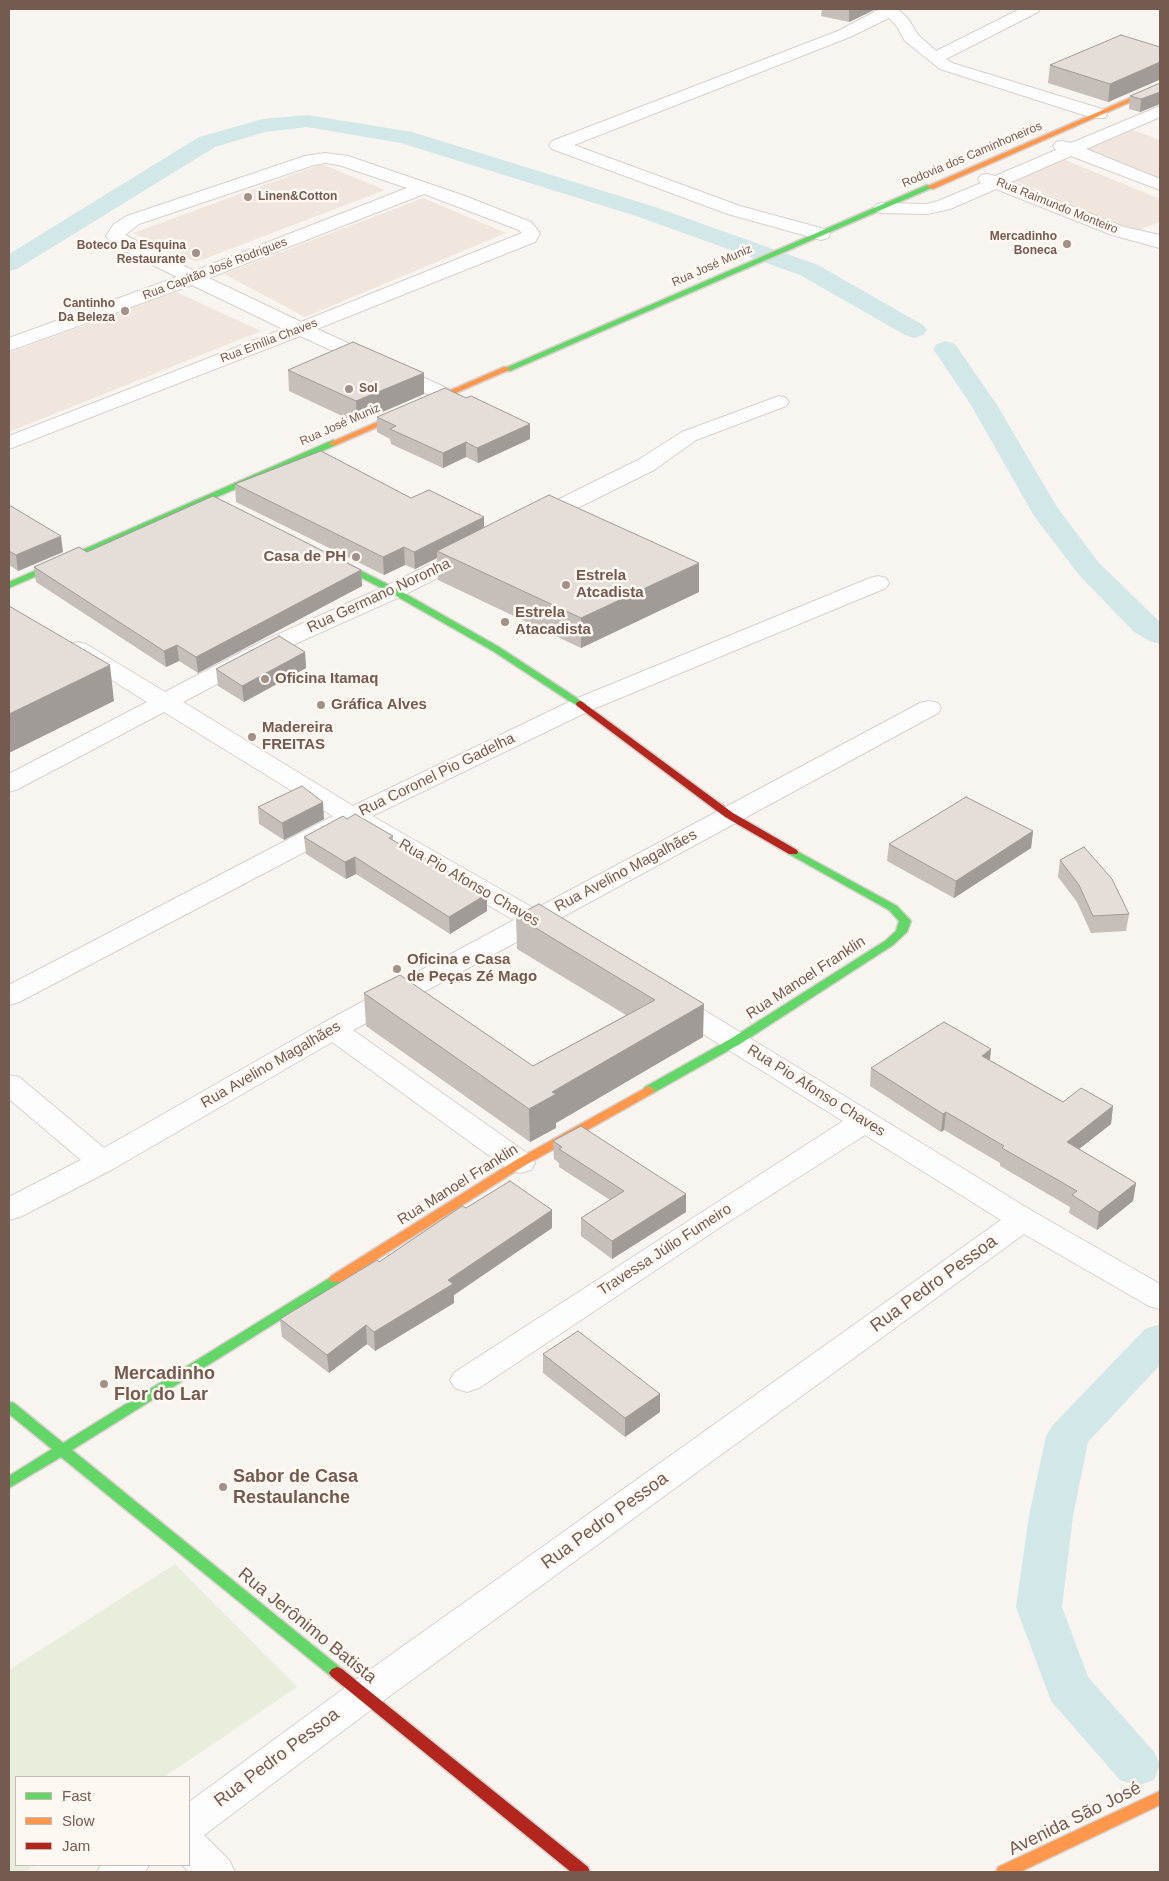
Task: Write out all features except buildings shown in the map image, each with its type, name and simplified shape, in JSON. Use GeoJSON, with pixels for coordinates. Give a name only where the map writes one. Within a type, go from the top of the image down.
{"type":"FeatureCollection","features":[{"type":"Feature","properties":{"kind":"main road","name":"Rodovia dos Caminhoneiros"},"geometry":{"type":"LineString","coordinates":[[793,246],[1043,140],[1160,87]]}},
{"type":"Feature","properties":{"kind":"main road","name":"Rua José Muniz"},"geometry":{"type":"LineString","coordinates":[[9,585],[216,500],[446,395],[793,246]]}},
{"type":"Feature","properties":{"kind":"main road"},"geometry":{"type":"LineString","coordinates":[[316,551],[394,591],[496,649],[582,705],[729,815]]}},
{"type":"Feature","properties":{"kind":"main road","name":"Rua Manoel Franklin"},"geometry":{"type":"LineString","coordinates":[[9,1483],[62,1452],[520,1163],[736,1041],[889,943],[901,932],[905,921],[893,908],[729,815]]}},
{"type":"Feature","properties":{"kind":"main road","name":"Rua Jerônimo Batista"},"geometry":{"type":"LineString","coordinates":[[9,1407],[62,1452],[177,1542],[582,1872]]}},
{"type":"Feature","properties":{"kind":"main road","name":"Avenida São José"},"geometry":{"type":"LineString","coordinates":[[1004,1872],[1160,1798]]}},
{"type":"Feature","properties":{"kind":"street"},"geometry":{"type":"LineString","coordinates":[[935,58],[1032,9]]}},
{"type":"Feature","properties":{"kind":"street"},"geometry":{"type":"LineString","coordinates":[[821,234],[734,210],[558,145],[844,34],[890,10],[906,27],[911,38],[946,66],[1099,114]]}},
{"type":"Feature","properties":{"kind":"street"},"geometry":{"type":"LineString","coordinates":[[883,208],[935,208],[1160,110]]}},
{"type":"Feature","properties":{"kind":"street"},"geometry":{"type":"LineString","coordinates":[[1141,119],[1160,126]]}},
{"type":"Feature","properties":{"kind":"street"},"geometry":{"type":"LineString","coordinates":[[1043,140],[1072,149],[1160,185]]}},
{"type":"Feature","properties":{"kind":"street"},"geometry":{"type":"LineString","coordinates":[[421,188],[342,160],[332,158],[311,160],[133,220],[120,228],[115,236],[122,242],[193,278],[446,395]]}},
{"type":"Feature","properties":{"kind":"street","name":"Rua Raimundo Monteiro"},"geometry":{"type":"LineString","coordinates":[[966,172],[997,182],[1126,233],[1156,238]]}},
{"type":"Feature","properties":{"kind":"street","name":"Rua Emília Chaves"},"geometry":{"type":"LineString","coordinates":[[9,443],[528,238],[531,233],[525,226],[421,188]]}},
{"type":"Feature","properties":{"kind":"street","name":"Rua Capitão José Rodrigues"},"geometry":{"type":"LineString","coordinates":[[9,345],[193,278],[421,188]]}},
{"type":"Feature","properties":{"kind":"street"},"geometry":{"type":"LineString","coordinates":[[514,530],[646,465],[689,436],[779,402]]}},
{"type":"Feature","properties":{"kind":"street","name":"Rua Germano Noronha"},"geometry":{"type":"LineString","coordinates":[[9,784],[269,648],[394,591],[488,543]]}},
{"type":"Feature","properties":{"kind":"street","name":"Rua Coronel Pio Gadelha"},"geometry":{"type":"LineString","coordinates":[[9,996],[352,816],[582,705],[878,583]]}},
{"type":"Feature","properties":{"kind":"street","name":"Rua Pio Afonso Chaves"},"geometry":{"type":"LineString","coordinates":[[58,636],[352,816],[535,920],[577,946]]}},
{"type":"Feature","properties":{"kind":"street","name":"Rua Avelino Magalhães"},"geometry":{"type":"LineString","coordinates":[[9,1210],[102,1162],[333,1029],[929,708]]}},
{"type":"Feature","properties":{"kind":"street","name":"Rua Pio Afonso Chaves"},"geometry":{"type":"LineString","coordinates":[[652,991],[1023,1219],[1149,1293]]}},
{"type":"Feature","properties":{"kind":"street"},"geometry":{"type":"LineString","coordinates":[[333,1029],[520,1163]]}},
{"type":"Feature","properties":{"kind":"street"},"geometry":{"type":"LineString","coordinates":[[9,1084],[102,1162]]}},
{"type":"Feature","properties":{"kind":"street","name":"Travessa Júlio Fumeiro"},"geometry":{"type":"LineString","coordinates":[[467,1380],[711,1219],[865,1121]]}},
{"type":"Feature","properties":{"kind":"street","name":"Rua Pedro Pessoa"},"geometry":{"type":"LineString","coordinates":[[190,1823],[363,1695],[1023,1219]]}},
{"type":"Feature","properties":{"kind":"street"},"geometry":{"type":"LineString","coordinates":[[190,1847],[215,1872]]}},
{"type":"Feature","properties":{"kind":"shaded area"},"geometry":{"type":"Polygon","coordinates":[[[1130,129],[1160,140],[1160,181],[1084,149],[1130,129]]]}},
{"type":"Feature","properties":{"kind":"shaded area"},"geometry":{"type":"Polygon","coordinates":[[[1063,159],[1160,199],[1160,222],[1135,231],[1013,180],[1063,159]]]}},
{"type":"Feature","properties":{"kind":"shaded area"},"geometry":{"type":"Polygon","coordinates":[[[322,164],[385,190],[196,262],[133,233],[322,164]]]}},
{"type":"Feature","properties":{"kind":"shaded area"},"geometry":{"type":"Polygon","coordinates":[[[423,198],[506,233],[305,317],[224,274],[423,198]]]}},
{"type":"Feature","properties":{"kind":"shaded area"},"geometry":{"type":"Polygon","coordinates":[[[176,292],[261,331],[9,432],[9,353],[176,292]]]}},
{"type":"Feature","properties":{"kind":"green space"},"geometry":{"type":"Polygon","coordinates":[[[175,1564],[297,1687],[165,1776],[15,1776],[15,1866],[34,1866],[25,1872],[9,1872],[9,1670],[175,1564]]]}},
{"type":"Feature","properties":{"kind":"waterway"},"geometry":{"type":"LineString","coordinates":[[9,264],[207,142],[263,126],[307,121],[404,137],[647,212],[809,270],[914,330]]}},
{"type":"Feature","properties":{"kind":"waterway"},"geometry":{"type":"LineString","coordinates":[[946,349],[984,405],[1044,510],[1089,569],[1144,625],[1160,635]]}},
{"type":"Feature","properties":{"kind":"waterway"},"geometry":{"type":"LineString","coordinates":[[1137,1766],[1068,1687],[1039,1607],[1051,1516],[1068,1436],[1160,1339]]}},
{"type":"Feature","properties":{"kind":"traffic: fast"},"geometry":{"type":"LineString","coordinates":[[507,369],[930,187]]}},
{"type":"Feature","properties":{"kind":"traffic: fast"},"geometry":{"type":"LineString","coordinates":[[9,585],[333,443]]}},
{"type":"Feature","properties":{"kind":"traffic: fast"},"geometry":{"type":"LineString","coordinates":[[328,557],[394,591],[496,649],[581,704]]}},
{"type":"Feature","properties":{"kind":"traffic: fast"},"geometry":{"type":"LineString","coordinates":[[649,1090],[736,1041],[889,943],[901,932],[905,921],[893,908],[793,852]]}},
{"type":"Feature","properties":{"kind":"traffic: fast"},"geometry":{"type":"LineString","coordinates":[[9,1483],[336,1279]]}},
{"type":"Feature","properties":{"kind":"traffic: fast"},"geometry":{"type":"LineString","coordinates":[[9,1407],[337,1673]]}},
{"type":"Feature","properties":{"kind":"traffic: slow"},"geometry":{"type":"LineString","coordinates":[[930,187],[1160,87]]}},
{"type":"Feature","properties":{"kind":"traffic: slow"},"geometry":{"type":"LineString","coordinates":[[333,443],[507,369]]}},
{"type":"Feature","properties":{"kind":"traffic: slow"},"geometry":{"type":"LineString","coordinates":[[336,1279],[520,1163],[649,1090]]}},
{"type":"Feature","properties":{"kind":"traffic: slow"},"geometry":{"type":"LineString","coordinates":[[1004,1872],[1160,1798]]}},
{"type":"Feature","properties":{"kind":"traffic: jam"},"geometry":{"type":"LineString","coordinates":[[581,704],[729,815],[793,852]]}},
{"type":"Feature","properties":{"kind":"traffic: jam"},"geometry":{"type":"LineString","coordinates":[[337,1673],[582,1872]]}},
{"type":"Feature","properties":{"kind":"place","name":"Linen&Cotton"},"geometry":{"type":"Point","coordinates":[248,197]}},
{"type":"Feature","properties":{"kind":"place","name":"Mercadinho Boneca"},"geometry":{"type":"Point","coordinates":[1067,244]}},
{"type":"Feature","properties":{"kind":"place","name":"Boteco Da Esquina Restaurante"},"geometry":{"type":"Point","coordinates":[196,253]}},
{"type":"Feature","properties":{"kind":"place","name":"Cantinho Da Beleza"},"geometry":{"type":"Point","coordinates":[125,311]}},
{"type":"Feature","properties":{"kind":"place","name":"Sol"},"geometry":{"type":"Point","coordinates":[349,389]}},
{"type":"Feature","properties":{"kind":"place","name":"Casa de PH"},"geometry":{"type":"Point","coordinates":[356,557]}},
{"type":"Feature","properties":{"kind":"place","name":"Estrela Atcadista"},"geometry":{"type":"Point","coordinates":[566,585]}},
{"type":"Feature","properties":{"kind":"place","name":"Estrela Atacadista"},"geometry":{"type":"Point","coordinates":[505,622]}},
{"type":"Feature","properties":{"kind":"place","name":"Oficina Itamaq"},"geometry":{"type":"Point","coordinates":[265,679]}},
{"type":"Feature","properties":{"kind":"place","name":"Gráfica Alves"},"geometry":{"type":"Point","coordinates":[321,705]}},
{"type":"Feature","properties":{"kind":"place","name":"Madereira FREITAS"},"geometry":{"type":"Point","coordinates":[252,737]}},
{"type":"Feature","properties":{"kind":"place","name":"Oficina e Casa de Peças Zé Mago"},"geometry":{"type":"Point","coordinates":[397,969]}},
{"type":"Feature","properties":{"kind":"place","name":"Mercadinho Flor do Lar"},"geometry":{"type":"Point","coordinates":[104,1384]}},
{"type":"Feature","properties":{"kind":"place","name":"Sabor de Casa Restaulanche"},"geometry":{"type":"Point","coordinates":[223,1487]}}]}
